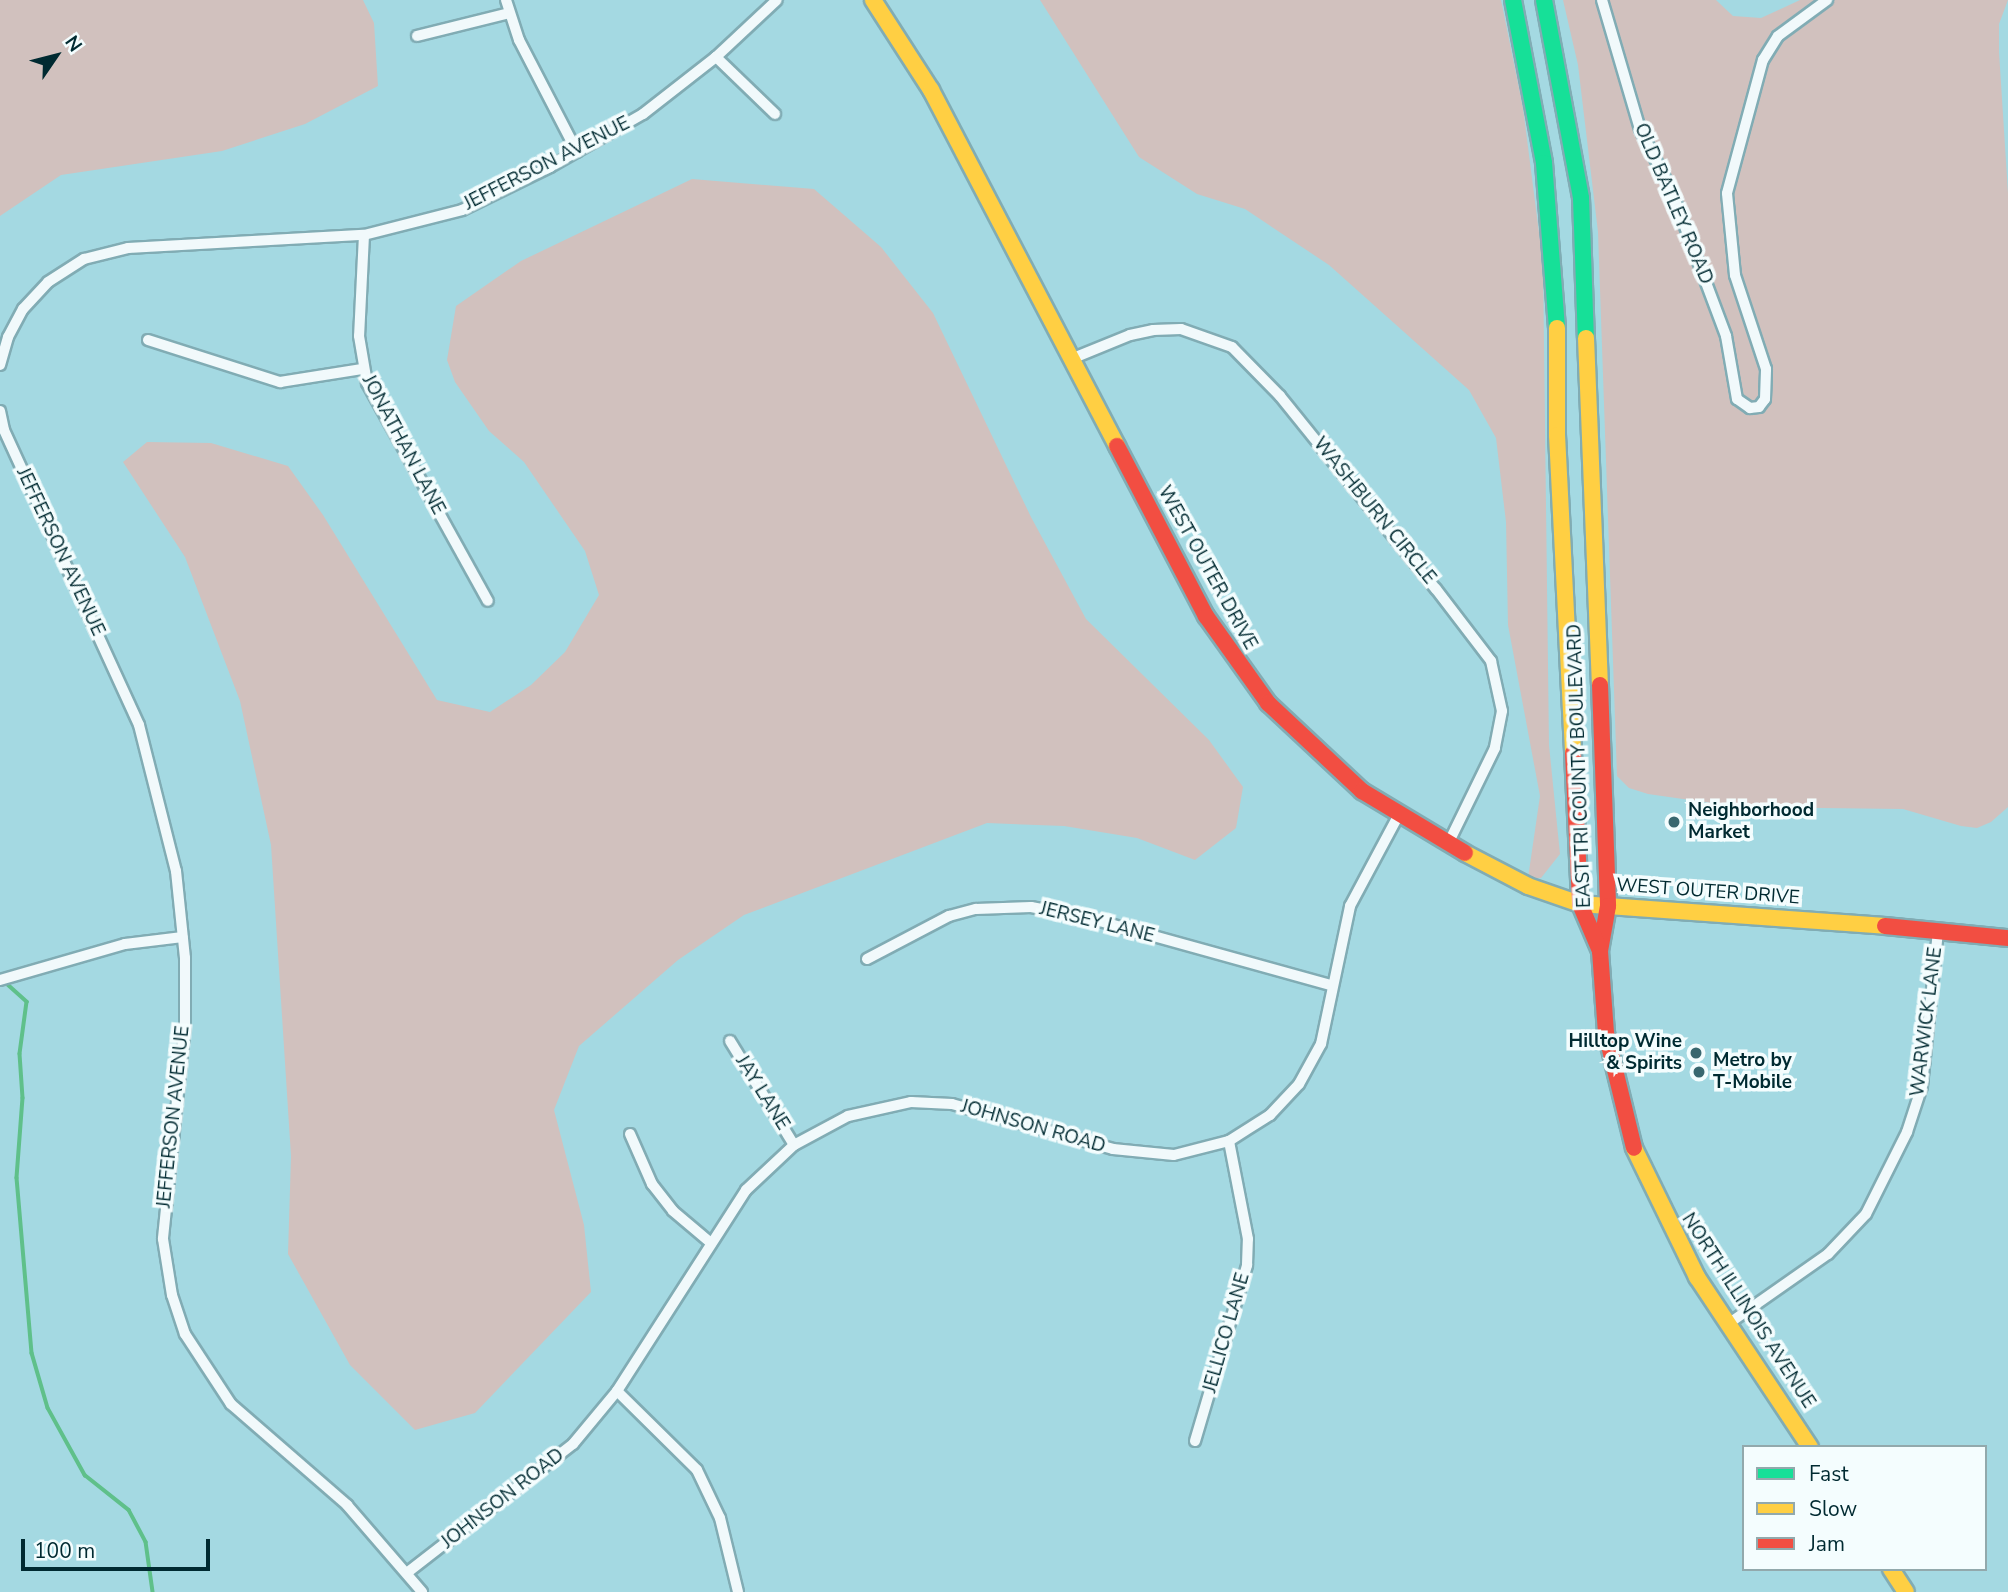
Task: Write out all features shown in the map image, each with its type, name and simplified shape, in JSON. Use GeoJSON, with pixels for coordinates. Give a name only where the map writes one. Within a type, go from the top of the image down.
{"type":"FeatureCollection","features":[{"type":"Feature","properties":{"kind":"main road","name":"WEST OUTER DRIVE"},"geometry":{"type":"LineString","coordinates":[[873,0],[927,83],[1185,579],[1239,667],[1300,738],[1398,816],[1528,886],[1580,904],[1735,912],[2008,937]]}},
{"type":"Feature","properties":{"kind":"main road","name":"EAST TRI COUNTY BOULEVARD"},"geometry":{"type":"LineString","coordinates":[[1513,0],[1543,151],[1556,314],[1558,435],[1580,904],[1600,951]]}},
{"type":"Feature","properties":{"kind":"main road","name":"EAST TRI COUNTY BOULEVARD"},"geometry":{"type":"LineString","coordinates":[[1544,0],[1581,198],[1608,906],[1600,951]]}},
{"type":"Feature","properties":{"kind":"main road","name":"NORTH ILLINOIS AVENUE"},"geometry":{"type":"LineString","coordinates":[[1600,951],[1606,1034],[1629,1136],[1670,1228],[1728,1324],[1809,1445]]}},
{"type":"Feature","properties":{"kind":"main road"},"geometry":{"type":"LineString","coordinates":[[1892,1571],[1906,1592]]}},
{"type":"Feature","properties":{"kind":"street"},"geometry":{"type":"LineString","coordinates":[[506,0],[509,13],[577,152]]}},
{"type":"Feature","properties":{"kind":"street","name":"JEFFERSON AVENUE"},"geometry":{"type":"LineString","coordinates":[[0,365],[8,337],[29,302],[63,270],[84,259],[128,248],[364,235],[462,209],[577,152],[643,114],[716,57],[777,0]]}},
{"type":"Feature","properties":{"kind":"street","name":"OLD BATLEY ROAD"},"geometry":{"type":"LineString","coordinates":[[1602,0],[1640,129],[1672,192],[1726,336],[1737,399],[1750,408],[1759,407],[1765,399],[1766,369],[1735,275],[1727,193],[1763,60],[1778,36],[1827,0]]}},
{"type":"Feature","properties":{"kind":"street"},"geometry":{"type":"LineString","coordinates":[[417,36],[509,13]]}},
{"type":"Feature","properties":{"kind":"street"},"geometry":{"type":"LineString","coordinates":[[716,57],[775,114]]}},
{"type":"Feature","properties":{"kind":"street","name":"JONATHAN LANE"},"geometry":{"type":"LineString","coordinates":[[364,235],[362,369],[384,418],[488,601]]}},
{"type":"Feature","properties":{"kind":"street","name":"WASHBURN CIRCLE"},"geometry":{"type":"LineString","coordinates":[[1071,359],[1130,335],[1153,330],[1181,329],[1232,347],[1280,396],[1436,589],[1491,661],[1502,711],[1495,748],[1448,844]]}},
{"type":"Feature","properties":{"kind":"street"},"geometry":{"type":"LineString","coordinates":[[148,340],[280,382],[362,369]]}},
{"type":"Feature","properties":{"kind":"street","name":"JEFFERSON AVENUE"},"geometry":{"type":"LineString","coordinates":[[0,411],[4,430],[139,725],[165,818],[183,937],[184,1054],[163,1239],[172,1295],[185,1334],[231,1404],[339,1497],[408,1572],[422,1592]]}},
{"type":"Feature","properties":{"kind":"street","name":"JOHNSON ROAD"},"geometry":{"type":"LineString","coordinates":[[408,1572],[537,1476],[573,1444],[617,1391],[746,1190],[794,1145],[848,1116],[911,1102],[980,1108],[1145,1155],[1174,1155],[1229,1141],[1270,1115],[1299,1084],[1321,1044],[1350,906],[1398,816]]}},
{"type":"Feature","properties":{"kind":"street","name":"JERSEY LANE"},"geometry":{"type":"LineString","coordinates":[[867,958],[949,916],[976,909],[1031,907],[1085,917],[1333,986]]}},
{"type":"Feature","properties":{"kind":"street","name":"WARWICK LANE"},"geometry":{"type":"LineString","coordinates":[[1728,1324],[1828,1254],[1866,1214],[1914,1114],[1922,1086],[1938,932]]}},
{"type":"Feature","properties":{"kind":"street"},"geometry":{"type":"LineString","coordinates":[[0,980],[125,944],[183,937]]}},
{"type":"Feature","properties":{"kind":"street","name":"JAY LANE"},"geometry":{"type":"LineString","coordinates":[[730,1041],[794,1145]]}},
{"type":"Feature","properties":{"kind":"street"},"geometry":{"type":"LineString","coordinates":[[630,1134],[652,1184],[673,1211],[711,1243]]}},
{"type":"Feature","properties":{"kind":"street","name":"JELLICO LANE"},"geometry":{"type":"LineString","coordinates":[[1195,1441],[1247,1265],[1248,1239],[1229,1141]]}},
{"type":"Feature","properties":{"kind":"street"},"geometry":{"type":"LineString","coordinates":[[617,1391],[697,1470],[720,1518],[738,1592]]}},
{"type":"Feature","properties":{"kind":"shaded area"},"geometry":{"type":"Polygon","coordinates":[[[0,0],[363,0],[374,23],[378,86],[305,124],[222,151],[61,175],[0,216],[0,0]]]}},
{"type":"Feature","properties":{"kind":"shaded area"},"geometry":{"type":"Polygon","coordinates":[[[1040,0],[1501,0],[1523,108],[1543,264],[1549,745],[1560,854],[1541,878],[1528,878],[1540,796],[1508,625],[1506,522],[1496,438],[1469,390],[1329,265],[1245,209],[1197,194],[1139,157],[1040,0]]]}},
{"type":"Feature","properties":{"kind":"shaded area"},"geometry":{"type":"Polygon","coordinates":[[[1563,0],[1716,0],[1733,16],[1761,18],[1800,0],[2008,0],[1999,24],[1999,52],[2008,193],[2008,807],[1991,822],[1977,828],[1961,826],[1903,809],[1739,807],[1648,794],[1629,788],[1617,776],[1598,232],[1578,65],[1563,0]]]}},
{"type":"Feature","properties":{"kind":"shaded area"},"geometry":{"type":"Polygon","coordinates":[[[692,179],[814,189],[881,247],[933,313],[1031,517],[1086,619],[1209,740],[1243,787],[1236,828],[1195,860],[1137,838],[1064,826],[987,823],[744,915],[678,960],[579,1046],[554,1110],[584,1225],[591,1292],[475,1413],[415,1430],[350,1365],[288,1254],[291,1156],[271,845],[240,701],[185,557],[123,462],[147,442],[211,443],[288,466],[323,515],[437,700],[490,712],[531,685],[565,652],[599,595],[585,551],[524,462],[489,431],[455,382],[447,360],[456,306],[521,261],[692,179]]]}},
{"type":"Feature","properties":{"kind":"waterway"},"geometry":{"type":"LineString","coordinates":[[4,981],[27,1002],[20,1054],[23,1098],[17,1178],[32,1353],[48,1408],[85,1475],[129,1510],[146,1542],[153,1592]]}},
{"type":"Feature","properties":{"kind":"traffic: fast"},"geometry":{"type":"LineString","coordinates":[[1513,0],[1544,163],[1557,328]]}},
{"type":"Feature","properties":{"kind":"traffic: fast"},"geometry":{"type":"LineString","coordinates":[[1544,0],[1581,198],[1586,338]]}},
{"type":"Feature","properties":{"kind":"traffic: slow"},"geometry":{"type":"LineString","coordinates":[[873,0],[931,90],[1117,446]]}},
{"type":"Feature","properties":{"kind":"traffic: slow"},"geometry":{"type":"LineString","coordinates":[[1557,328],[1557,435],[1573,753]]}},
{"type":"Feature","properties":{"kind":"traffic: slow"},"geometry":{"type":"LineString","coordinates":[[1586,338],[1600,685]]}},
{"type":"Feature","properties":{"kind":"traffic: slow"},"geometry":{"type":"LineString","coordinates":[[1465,853],[1528,886],[1580,904],[1885,926]]}},
{"type":"Feature","properties":{"kind":"traffic: slow"},"geometry":{"type":"LineString","coordinates":[[1634,1148],[1697,1277],[1809,1445]]}},
{"type":"Feature","properties":{"kind":"traffic: slow"},"geometry":{"type":"LineString","coordinates":[[1892,1571],[1906,1592]]}},
{"type":"Feature","properties":{"kind":"traffic: jam"},"geometry":{"type":"LineString","coordinates":[[1117,446],[1206,616],[1268,703],[1362,791],[1465,853]]}},
{"type":"Feature","properties":{"kind":"traffic: jam"},"geometry":{"type":"LineString","coordinates":[[1600,685],[1608,906],[1600,951],[1606,1033],[1634,1148]]}},
{"type":"Feature","properties":{"kind":"traffic: jam"},"geometry":{"type":"LineString","coordinates":[[1573,753],[1580,904],[1600,951]]}},
{"type":"Feature","properties":{"kind":"traffic: jam"},"geometry":{"type":"LineString","coordinates":[[1885,926],[2008,938]]}},
{"type":"Feature","properties":{"kind":"place","name":"Neighborhood Market"},"geometry":{"type":"Point","coordinates":[1674,822]}},
{"type":"Feature","properties":{"kind":"place","name":"Hilltop Wine & Spirits"},"geometry":{"type":"Point","coordinates":[1696,1053]}},
{"type":"Feature","properties":{"kind":"place","name":"Metro by T-Mobile"},"geometry":{"type":"Point","coordinates":[1699,1072]}}]}
